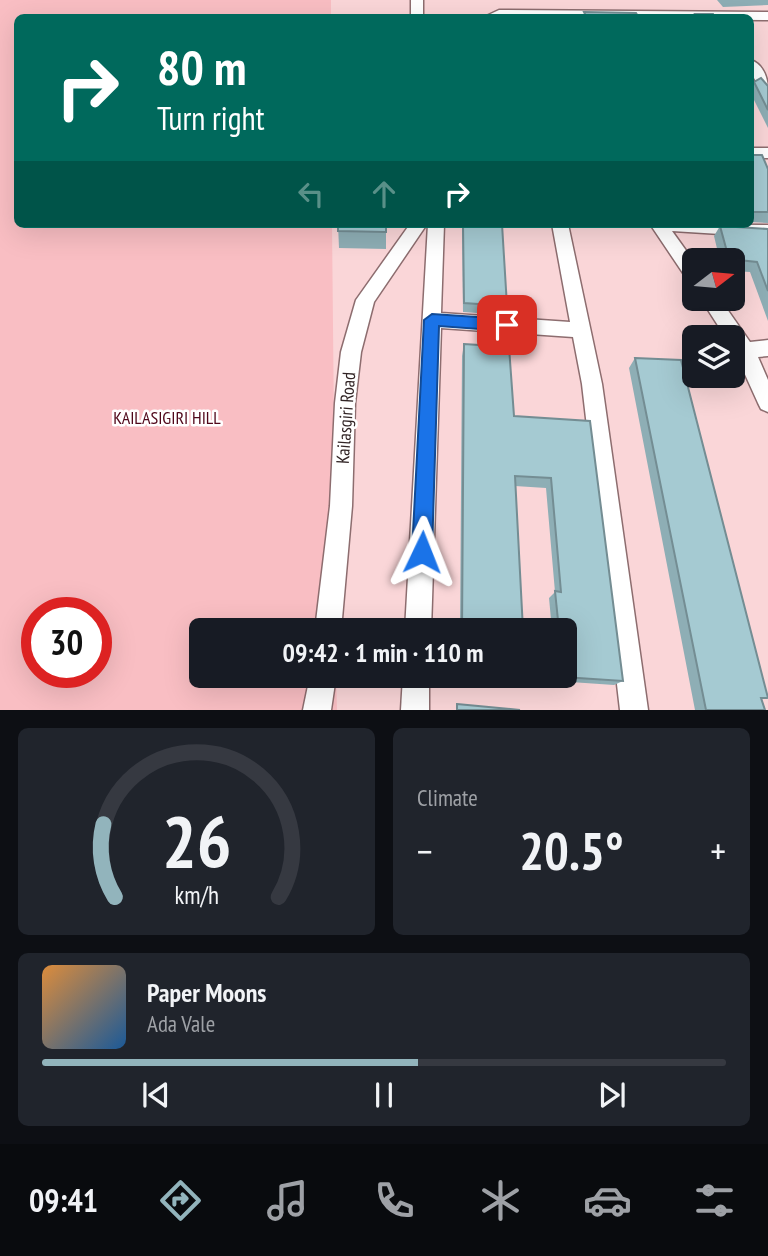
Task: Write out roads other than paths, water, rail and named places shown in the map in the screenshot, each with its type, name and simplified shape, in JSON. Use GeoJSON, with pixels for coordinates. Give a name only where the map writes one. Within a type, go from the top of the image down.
{"type":"FeatureCollection","features":[{"type":"Feature","properties":{"kind":"street"},"geometry":{"type":"LineString","coordinates":[[504,0],[516,14]]}},
{"type":"Feature","properties":{"kind":"street"},"geometry":{"type":"LineString","coordinates":[[754,70],[768,87]]}},
{"type":"Feature","properties":{"kind":"street","name":"Kailasgiri Road"},"geometry":{"type":"LineString","coordinates":[[329,618],[341,506],[345,403],[351,352],[365,300],[416,228]]}},
{"type":"Feature","properties":{"kind":"street"},"geometry":{"type":"LineString","coordinates":[[419,618],[436,228]]}},
{"type":"Feature","properties":{"kind":"street"},"geometry":{"type":"LineString","coordinates":[[560,228],[592,384],[634,710]]}},
{"type":"Feature","properties":{"kind":"street"},"geometry":{"type":"LineString","coordinates":[[660,228],[682,259]]}},
{"type":"Feature","properties":{"kind":"street"},"geometry":{"type":"LineString","coordinates":[[713,228],[768,231]]}},
{"type":"Feature","properties":{"kind":"street"},"geometry":{"type":"LineString","coordinates":[[719,312],[746,350],[768,403]]}},
{"type":"Feature","properties":{"kind":"street"},"geometry":{"type":"LineString","coordinates":[[432,320],[581,330]]}},
{"type":"Feature","properties":{"kind":"street"},"geometry":{"type":"LineString","coordinates":[[746,350],[768,348]]}},
{"type":"Feature","properties":{"kind":"street"},"geometry":{"type":"LineString","coordinates":[[317,710],[321,688]]}},
{"type":"Feature","properties":{"kind":"street"},"geometry":{"type":"LineString","coordinates":[[415,710],[416,688]]}},
{"type":"Feature","properties":{"kind":"park label","name":"KAILASIGIRI HILL"},"geometry":{"type":"Point","coordinates":[167,418]}}]}
